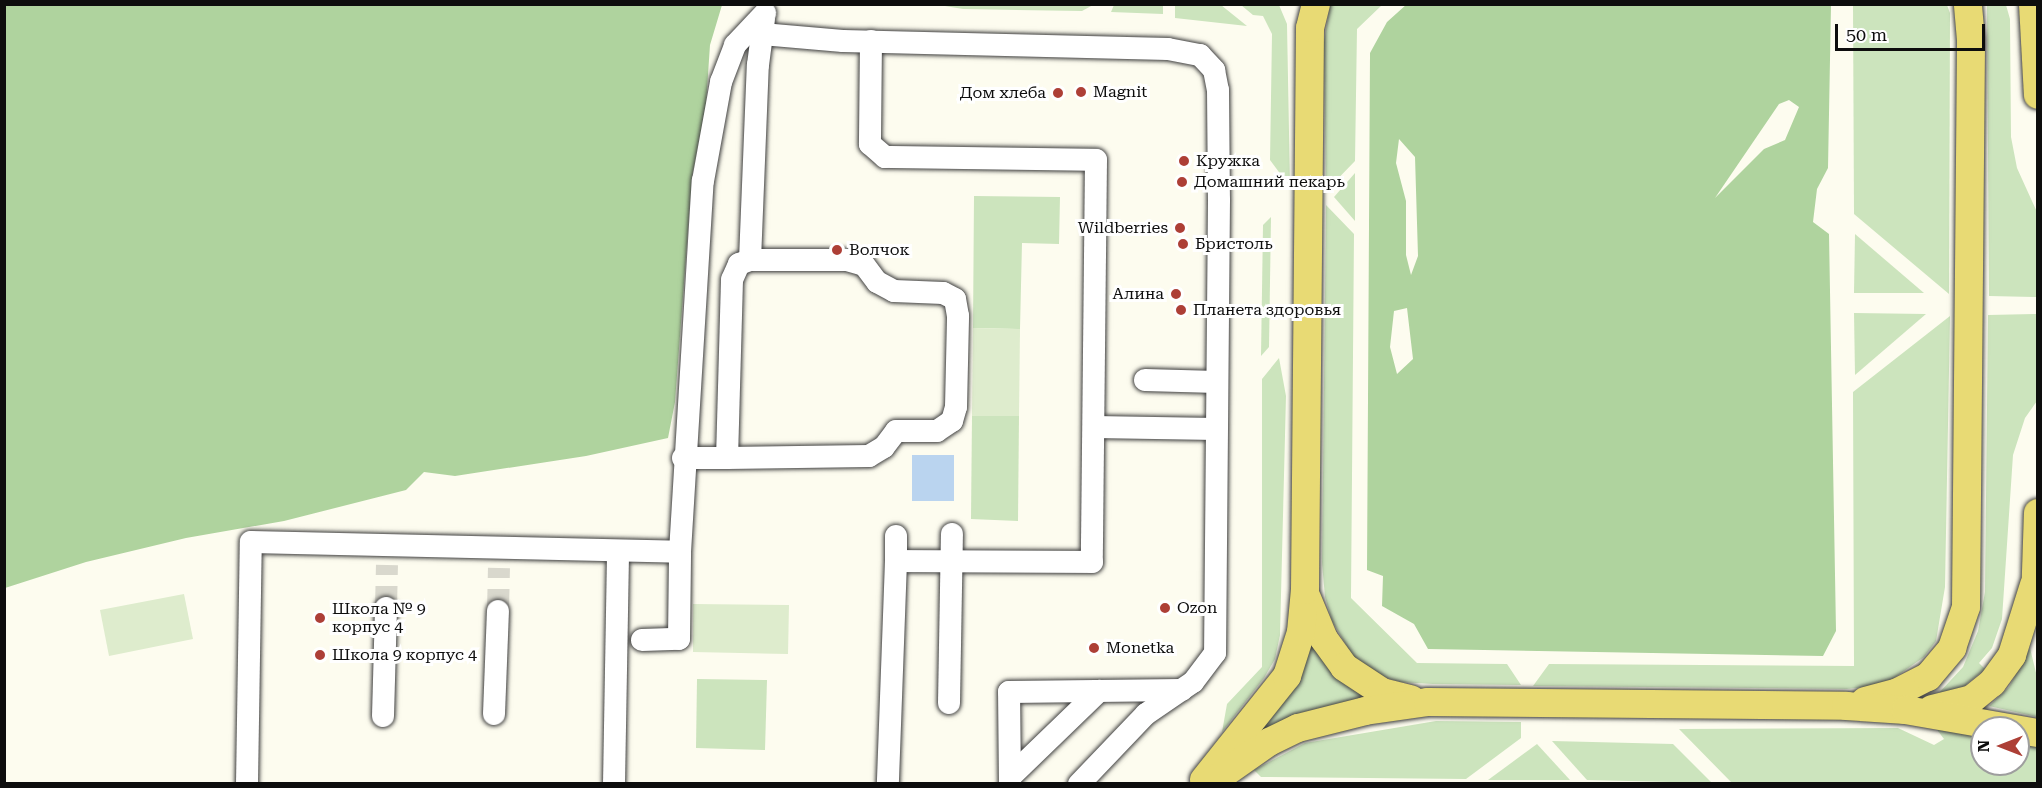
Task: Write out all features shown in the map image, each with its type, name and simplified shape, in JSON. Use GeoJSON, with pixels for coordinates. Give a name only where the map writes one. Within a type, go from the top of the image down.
{"type":"FeatureCollection","features":[{"type":"Feature","properties":{"kind":"main road"},"geometry":{"type":"LineString","coordinates":[[1846,706],[1898,692],[1928,677],[1952,648],[1966,607],[1971,40],[1968,4]]}},
{"type":"Feature","properties":{"kind":"main road"},"geometry":{"type":"LineString","coordinates":[[2033,4],[2037,85]]}},
{"type":"Feature","properties":{"kind":"main road"},"geometry":{"type":"LineString","coordinates":[[1201,783],[1287,676],[1301,632],[1305,590],[1310,12]]}},
{"type":"Feature","properties":{"kind":"main road"},"geometry":{"type":"LineString","coordinates":[[2037,80],[2037,95]]}},
{"type":"Feature","properties":{"kind":"main road"},"geometry":{"type":"LineString","coordinates":[[2037,513],[2034,585],[2037,628]]}},
{"type":"Feature","properties":{"kind":"main road"},"geometry":{"type":"LineString","coordinates":[[1906,710],[1944,708],[1972,699],[1992,683],[2012,655],[2034,585]]}},
{"type":"Feature","properties":{"kind":"main road"},"geometry":{"type":"LineString","coordinates":[[1305,590],[1313,620],[1344,667],[1382,692],[1428,702]]}},
{"type":"Feature","properties":{"kind":"main road"},"geometry":{"type":"LineString","coordinates":[[1209,783],[1269,742],[1298,728],[1365,711],[1428,702],[1846,706],[1906,710],[2037,733]]}},
{"type":"Feature","properties":{"kind":"street"},"geometry":{"type":"LineString","coordinates":[[764,17],[871,41],[1110,46],[1200,55],[1214,70],[1218,90],[1215,653],[1182,690],[1146,714],[1079,783]]}},
{"type":"Feature","properties":{"kind":"street"},"geometry":{"type":"LineString","coordinates":[[750,260],[764,17]]}},
{"type":"Feature","properties":{"kind":"street"},"geometry":{"type":"LineString","coordinates":[[642,640],[679,639],[683,458],[705,170],[722,82],[735,45],[764,17]]}},
{"type":"Feature","properties":{"kind":"street"},"geometry":{"type":"LineString","coordinates":[[871,41],[870,144],[885,157],[1096,160],[1092,562],[896,561]]}},
{"type":"Feature","properties":{"kind":"street"},"geometry":{"type":"LineString","coordinates":[[683,458],[727,458],[869,456],[884,447],[896,431],[937,431],[952,421],[956,407],[958,316],[954,299],[943,293],[894,291],[877,282],[864,265],[846,260],[750,260],[739,264],[732,280],[727,458]]}},
{"type":"Feature","properties":{"kind":"street"},"geometry":{"type":"LineString","coordinates":[[1145,380],[1217,382]]}},
{"type":"Feature","properties":{"kind":"street"},"geometry":{"type":"LineString","coordinates":[[1094,427],[1216,429]]}},
{"type":"Feature","properties":{"kind":"street"},"geometry":{"type":"LineString","coordinates":[[950,703],[952,534]]}},
{"type":"Feature","properties":{"kind":"street"},"geometry":{"type":"LineString","coordinates":[[888,783],[896,536]]}},
{"type":"Feature","properties":{"kind":"street"},"geometry":{"type":"LineString","coordinates":[[247,783],[251,542],[388,555],[499,558],[618,552],[680,552]]}},
{"type":"Feature","properties":{"kind":"street"},"geometry":{"type":"LineString","coordinates":[[614,783],[618,552]]}},
{"type":"Feature","properties":{"kind":"street"},"geometry":{"type":"LineString","coordinates":[[383,716],[386,608]]}},
{"type":"Feature","properties":{"kind":"street"},"geometry":{"type":"LineString","coordinates":[[494,714],[498,611]]}},
{"type":"Feature","properties":{"kind":"street"},"geometry":{"type":"LineString","coordinates":[[1010,780],[1009,692],[1182,690]]}},
{"type":"Feature","properties":{"kind":"street"},"geometry":{"type":"LineString","coordinates":[[1010,780],[1099,691]]}},
{"type":"Feature","properties":{"kind":"green space"},"geometry":{"type":"Polygon","coordinates":[[[1093,4],[1082,11],[963,9],[939,5],[1093,4]]]}},
{"type":"Feature","properties":{"kind":"green space"},"geometry":{"type":"Polygon","coordinates":[[[1407,4],[1831,5],[1828,168],[1817,189],[1813,222],[1829,234],[1836,631],[1823,656],[1428,649],[1414,624],[1382,606],[1383,576],[1367,570],[1370,53],[1387,22],[1407,4]],[[1789,100],[1779,104],[1715,198],[1764,149],[1785,140],[1799,107],[1789,100]],[[1399,139],[1396,163],[1406,201],[1406,255],[1411,275],[1418,256],[1415,157],[1399,139]],[[1407,308],[1394,311],[1390,347],[1397,374],[1413,359],[1407,308]]]}},
{"type":"Feature","properties":{"kind":"green space"},"geometry":{"type":"Polygon","coordinates":[[[5,5],[722,5],[710,45],[706,104],[692,177],[675,402],[668,438],[586,456],[455,476],[424,472],[406,490],[284,521],[186,538],[86,562],[5,588],[5,5]]]}},
{"type":"Feature","properties":{"kind":"green space"},"geometry":{"type":"Polygon","coordinates":[[[1114,5],[1163,5],[1163,14],[1111,12],[1114,5]]]}},
{"type":"Feature","properties":{"kind":"green space"},"geometry":{"type":"Polygon","coordinates":[[[1175,5],[1221,5],[1247,26],[1175,18],[1175,5]]]}},
{"type":"Feature","properties":{"kind":"green space"},"geometry":{"type":"Polygon","coordinates":[[[1241,5],[1279,5],[1287,24],[1290,187],[1270,160],[1272,34],[1263,16],[1253,15],[1241,5]]]}},
{"type":"Feature","properties":{"kind":"green space"},"geometry":{"type":"Polygon","coordinates":[[[1330,5],[1382,5],[1357,29],[1355,161],[1326,191],[1324,42],[1330,5]]]}},
{"type":"Feature","properties":{"kind":"green space"},"geometry":{"type":"Polygon","coordinates":[[[1853,5],[1947,5],[1950,13],[1949,294],[1854,214],[1853,5]]]}},
{"type":"Feature","properties":{"kind":"green space"},"geometry":{"type":"Polygon","coordinates":[[[1987,5],[2006,5],[2010,19],[2011,137],[2017,168],[2037,212],[2037,297],[1989,296],[1987,5]]]}},
{"type":"Feature","properties":{"kind":"green space"},"geometry":{"type":"Polygon","coordinates":[[[1355,173],[1355,221],[1334,197],[1355,173]]]}},
{"type":"Feature","properties":{"kind":"green space"},"geometry":{"type":"Polygon","coordinates":[[[974,196],[1060,197],[1059,244],[1022,243],[1020,329],[973,328],[974,196]]]}},
{"type":"Feature","properties":{"kind":"green space"},"geometry":{"type":"Polygon","coordinates":[[[1326,205],[1354,234],[1351,598],[1417,663],[1507,664],[1521,685],[1400,682],[1374,674],[1355,660],[1332,621],[1325,597],[1322,563],[1326,205]]]}},
{"type":"Feature","properties":{"kind":"green space"},"geometry":{"type":"Polygon","coordinates":[[[1271,217],[1269,347],[1261,356],[1263,225],[1271,217]]]}},
{"type":"Feature","properties":{"kind":"green space"},"geometry":{"type":"Polygon","coordinates":[[[1855,234],[1924,293],[1854,293],[1855,234]]]}},
{"type":"Feature","properties":{"kind":"green space"},"geometry":{"type":"Polygon","coordinates":[[[1854,313],[1926,314],[1855,375],[1854,313]]]}},
{"type":"Feature","properties":{"kind":"green space"},"geometry":{"type":"Polygon","coordinates":[[[2037,314],[2037,401],[2025,418],[2013,455],[2002,619],[1992,648],[1979,663],[1985,669],[1957,692],[1937,695],[1963,667],[1978,631],[1985,592],[1988,315],[2037,314]]]}},
{"type":"Feature","properties":{"kind":"green space"},"geometry":{"type":"Polygon","coordinates":[[[1950,316],[1945,587],[1936,641],[1924,657],[1884,685],[1847,689],[1533,686],[1549,664],[1854,666],[1853,392],[1950,316]]]}},
{"type":"Feature","properties":{"kind":"green space"},"geometry":{"type":"Polygon","coordinates":[[[973,328],[1020,329],[1019,416],[972,416],[973,328]]]}},
{"type":"Feature","properties":{"kind":"green space"},"geometry":{"type":"Polygon","coordinates":[[[1279,358],[1286,396],[1280,635],[1275,659],[1264,678],[1222,732],[1227,704],[1262,667],[1262,379],[1279,358]]]}},
{"type":"Feature","properties":{"kind":"green space"},"geometry":{"type":"Polygon","coordinates":[[[972,416],[1019,416],[1018,521],[971,519],[972,416]]]}},
{"type":"Feature","properties":{"kind":"green space"},"geometry":{"type":"Polygon","coordinates":[[[184,594],[193,639],[109,656],[100,610],[184,594]]]}},
{"type":"Feature","properties":{"kind":"green space"},"geometry":{"type":"Polygon","coordinates":[[[693,604],[789,605],[788,654],[693,652],[693,604]]]}},
{"type":"Feature","properties":{"kind":"green space"},"geometry":{"type":"Polygon","coordinates":[[[1309,638],[1374,698],[1243,742],[1309,638]]]}},
{"type":"Feature","properties":{"kind":"green space"},"geometry":{"type":"Polygon","coordinates":[[[2030,648],[2037,677],[2037,717],[1989,706],[2009,687],[2030,648]]]}},
{"type":"Feature","properties":{"kind":"green space"},"geometry":{"type":"Polygon","coordinates":[[[697,679],[767,680],[765,750],[696,748],[697,679]]]}},
{"type":"Feature","properties":{"kind":"green space"},"geometry":{"type":"Polygon","coordinates":[[[1436,721],[1521,722],[1521,738],[1466,779],[1261,777],[1254,770],[1305,743],[1436,721]]]}},
{"type":"Feature","properties":{"kind":"green space"},"geometry":{"type":"Polygon","coordinates":[[[1935,727],[1970,731],[1970,776],[2030,776],[2030,743],[2037,746],[2037,783],[1731,782],[1679,729],[1898,728],[1934,745],[1944,739],[1935,727]]]}},
{"type":"Feature","properties":{"kind":"green space"},"geometry":{"type":"Polygon","coordinates":[[[1552,741],[1673,744],[1712,783],[1587,780],[1552,741]]]}},
{"type":"Feature","properties":{"kind":"green space"},"geometry":{"type":"Polygon","coordinates":[[[1537,744],[1570,780],[1488,780],[1537,744]]]}},
{"type":"Feature","properties":{"kind":"water"},"geometry":{"type":"Polygon","coordinates":[[[912,455],[954,455],[954,501],[912,501],[912,455]]]}},
{"type":"Feature","properties":{"kind":"tunnel"},"geometry":{"type":"LineString","coordinates":[[386,608],[387,565]]}},
{"type":"Feature","properties":{"kind":"tunnel"},"geometry":{"type":"LineString","coordinates":[[498,611],[499,568]]}},
{"type":"Feature","properties":{"kind":"place","name":"Magnit"},"geometry":{"type":"Point","coordinates":[1081,92]}},
{"type":"Feature","properties":{"kind":"place","name":"Дом хлеба"},"geometry":{"type":"Point","coordinates":[1058,93]}},
{"type":"Feature","properties":{"kind":"place","name":"Кружка"},"geometry":{"type":"Point","coordinates":[1184,161]}},
{"type":"Feature","properties":{"kind":"place","name":"Домашний пекарь"},"geometry":{"type":"Point","coordinates":[1182,182]}},
{"type":"Feature","properties":{"kind":"place","name":"Wildberries"},"geometry":{"type":"Point","coordinates":[1180,228]}},
{"type":"Feature","properties":{"kind":"place","name":"Бристоль"},"geometry":{"type":"Point","coordinates":[1183,244]}},
{"type":"Feature","properties":{"kind":"place","name":"Волчок"},"geometry":{"type":"Point","coordinates":[837,250]}},
{"type":"Feature","properties":{"kind":"place","name":"Алина"},"geometry":{"type":"Point","coordinates":[1176,294]}},
{"type":"Feature","properties":{"kind":"place","name":"Планета здоровья"},"geometry":{"type":"Point","coordinates":[1181,310]}},
{"type":"Feature","properties":{"kind":"place","name":"Ozon"},"geometry":{"type":"Point","coordinates":[1165,608]}},
{"type":"Feature","properties":{"kind":"place","name":"Школа № 9 корпус 4"},"geometry":{"type":"Point","coordinates":[320,618]}},
{"type":"Feature","properties":{"kind":"place","name":"Monetka"},"geometry":{"type":"Point","coordinates":[1094,648]}},
{"type":"Feature","properties":{"kind":"place","name":"Школа 9 корпус 4"},"geometry":{"type":"Point","coordinates":[320,655]}}]}
